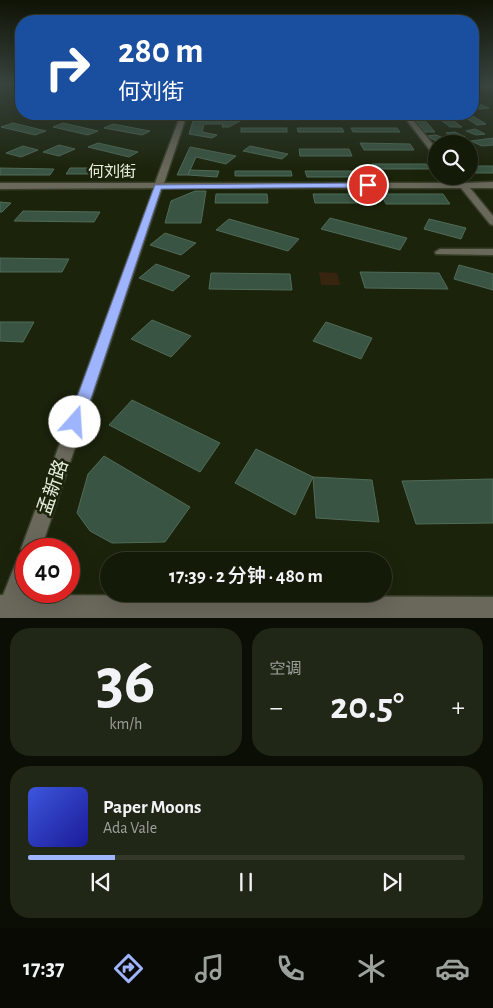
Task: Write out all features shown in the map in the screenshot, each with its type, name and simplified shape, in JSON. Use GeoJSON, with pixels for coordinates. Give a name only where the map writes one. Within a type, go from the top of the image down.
{"type":"FeatureCollection","features":[{"type":"Feature","properties":{"kind":"street","name":"孟新路"},"geometry":{"type":"LineString","coordinates":[[35,538],[182,120]]}},
{"type":"Feature","properties":{"kind":"street"},"geometry":{"type":"LineString","coordinates":[[410,120],[428,142]]}},
{"type":"Feature","properties":{"kind":"street","name":"何刘街"},"geometry":{"type":"LineString","coordinates":[[0,186],[463,185]]}},
{"type":"Feature","properties":{"kind":"street"},"geometry":{"type":"LineString","coordinates":[[463,185],[493,222]]}},
{"type":"Feature","properties":{"kind":"street","name":"何刘街"},"geometry":{"type":"LineString","coordinates":[[478,185],[493,185]]}},
{"type":"Feature","properties":{"kind":"street"},"geometry":{"type":"LineString","coordinates":[[440,252],[493,252]]}},
{"type":"Feature","properties":{"kind":"street"},"geometry":{"type":"LineString","coordinates":[[15,588],[6,610],[493,608]]}},
{"type":"Feature","properties":{"kind":"shaded area"},"geometry":{"type":"Polygon","coordinates":[[[319,272],[337,273],[340,285],[321,285],[319,272]]]}},
{"type":"Feature","properties":{"kind":"building"},"geometry":{"type":"Polygon","coordinates":[[[415,120],[424,120],[435,132],[425,132],[415,120]]]}},
{"type":"Feature","properties":{"kind":"building"},"geometry":{"type":"Polygon","coordinates":[[[441,120],[452,120],[462,127],[450,127],[441,120]]]}},
{"type":"Feature","properties":{"kind":"building"},"geometry":{"type":"Polygon","coordinates":[[[469,120],[479,120],[486,124],[477,125],[469,120]]]}},
{"type":"Feature","properties":{"kind":"building"},"geometry":{"type":"Polygon","coordinates":[[[193,121],[240,121],[229,127],[222,127],[223,124],[204,124],[202,132],[217,135],[212,138],[189,134],[193,121]]]}},
{"type":"Feature","properties":{"kind":"building"},"geometry":{"type":"Polygon","coordinates":[[[13,123],[46,131],[35,135],[1,127],[13,123]]]}},
{"type":"Feature","properties":{"kind":"building"},"geometry":{"type":"Polygon","coordinates":[[[63,123],[98,131],[88,135],[53,127],[63,123]]]}},
{"type":"Feature","properties":{"kind":"building"},"geometry":{"type":"Polygon","coordinates":[[[113,124],[150,131],[142,135],[104,128],[113,124]]]}},
{"type":"Feature","properties":{"kind":"building"},"geometry":{"type":"Polygon","coordinates":[[[241,128],[287,128],[287,132],[241,132],[241,128]]]}},
{"type":"Feature","properties":{"kind":"building"},"geometry":{"type":"Polygon","coordinates":[[[297,128],[342,128],[344,132],[298,132],[297,128]]]}},
{"type":"Feature","properties":{"kind":"building"},"geometry":{"type":"Polygon","coordinates":[[[351,128],[397,128],[400,132],[353,132],[351,128]]]}},
{"type":"Feature","properties":{"kind":"building"},"geometry":{"type":"Polygon","coordinates":[[[475,129],[485,134],[476,135],[466,131],[475,129]]]}},
{"type":"Feature","properties":{"kind":"building"},"geometry":{"type":"Polygon","coordinates":[[[455,132],[461,135],[450,135],[446,133],[455,132]]]}},
{"type":"Feature","properties":{"kind":"building"},"geometry":{"type":"Polygon","coordinates":[[[493,138],[493,145],[482,146],[478,144],[478,140],[493,138]]]}},
{"type":"Feature","properties":{"kind":"building"},"geometry":{"type":"Polygon","coordinates":[[[98,143],[138,152],[129,157],[88,147],[98,143]]]}},
{"type":"Feature","properties":{"kind":"building"},"geometry":{"type":"Polygon","coordinates":[[[360,143],[410,144],[414,150],[364,150],[360,143]]]}},
{"type":"Feature","properties":{"kind":"building"},"geometry":{"type":"Polygon","coordinates":[[[59,145],[75,149],[59,156],[43,152],[59,145]]]}},
{"type":"Feature","properties":{"kind":"building"},"geometry":{"type":"Polygon","coordinates":[[[23,146],[38,150],[21,157],[6,153],[23,146]]]}},
{"type":"Feature","properties":{"kind":"building"},"geometry":{"type":"Polygon","coordinates":[[[250,146],[288,154],[282,159],[243,151],[250,146]]]}},
{"type":"Feature","properties":{"kind":"building"},"geometry":{"type":"Polygon","coordinates":[[[190,147],[236,156],[226,164],[196,157],[188,175],[177,175],[190,147]]]}},
{"type":"Feature","properties":{"kind":"building"},"geometry":{"type":"Polygon","coordinates":[[[299,149],[349,149],[352,156],[300,156],[299,149]]]}},
{"type":"Feature","properties":{"kind":"building"},"geometry":{"type":"Polygon","coordinates":[[[372,164],[426,164],[428,166],[428,169],[375,169],[372,164]]]}},
{"type":"Feature","properties":{"kind":"building"},"geometry":{"type":"Polygon","coordinates":[[[478,166],[493,166],[493,173],[478,173],[478,166]]]}},
{"type":"Feature","properties":{"kind":"building"},"geometry":{"type":"Polygon","coordinates":[[[0,168],[54,169],[50,175],[0,175],[0,168]]]}},
{"type":"Feature","properties":{"kind":"building"},"geometry":{"type":"Polygon","coordinates":[[[70,168],[126,168],[123,174],[66,174],[70,168]]]}},
{"type":"Feature","properties":{"kind":"building"},"geometry":{"type":"Polygon","coordinates":[[[190,170],[219,171],[217,177],[188,175],[190,170]]]}},
{"type":"Feature","properties":{"kind":"building"},"geometry":{"type":"Polygon","coordinates":[[[235,171],[291,171],[292,176],[235,176],[235,171]]]}},
{"type":"Feature","properties":{"kind":"building"},"geometry":{"type":"Polygon","coordinates":[[[305,171],[361,171],[363,177],[307,177],[305,171]]]}},
{"type":"Feature","properties":{"kind":"building"},"geometry":{"type":"Polygon","coordinates":[[[195,191],[206,191],[201,223],[165,223],[171,201],[195,191]]]}},
{"type":"Feature","properties":{"kind":"building"},"geometry":{"type":"Polygon","coordinates":[[[216,194],[267,194],[268,203],[215,203],[216,194]]]}},
{"type":"Feature","properties":{"kind":"building"},"geometry":{"type":"Polygon","coordinates":[[[313,194],[365,194],[369,203],[315,203],[313,194]]]}},
{"type":"Feature","properties":{"kind":"building"},"geometry":{"type":"Polygon","coordinates":[[[381,194],[443,194],[450,204],[386,204],[381,194]]]}},
{"type":"Feature","properties":{"kind":"building"},"geometry":{"type":"Polygon","coordinates":[[[0,202],[11,203],[0,212],[0,202]]]}},
{"type":"Feature","properties":{"kind":"building"},"geometry":{"type":"Polygon","coordinates":[[[23,211],[100,212],[94,222],[14,221],[23,211]]]}},
{"type":"Feature","properties":{"kind":"building"},"geometry":{"type":"Polygon","coordinates":[[[330,218],[407,238],[400,250],[321,229],[330,218]]]}},
{"type":"Feature","properties":{"kind":"building"},"geometry":{"type":"Polygon","coordinates":[[[229,219],[299,239],[288,251],[216,230],[229,219]]]}},
{"type":"Feature","properties":{"kind":"building"},"geometry":{"type":"Polygon","coordinates":[[[429,219],[466,228],[461,239],[424,229],[429,219]]]}},
{"type":"Feature","properties":{"kind":"building"},"geometry":{"type":"Polygon","coordinates":[[[165,233],[196,243],[181,255],[150,245],[165,233]]]}},
{"type":"Feature","properties":{"kind":"building"},"geometry":{"type":"Polygon","coordinates":[[[0,258],[69,259],[62,272],[0,272],[0,258]]]}},
{"type":"Feature","properties":{"kind":"building"},"geometry":{"type":"Polygon","coordinates":[[[156,264],[190,276],[173,291],[139,278],[156,264]]]}},
{"type":"Feature","properties":{"kind":"building"},"geometry":{"type":"Polygon","coordinates":[[[459,265],[493,274],[493,290],[454,279],[459,265]]]}},
{"type":"Feature","properties":{"kind":"building"},"geometry":{"type":"Polygon","coordinates":[[[360,272],[439,273],[448,289],[365,288],[360,272]]]}},
{"type":"Feature","properties":{"kind":"building"},"geometry":{"type":"Polygon","coordinates":[[[211,273],[290,274],[292,290],[209,289],[211,273]]]}},
{"type":"Feature","properties":{"kind":"building"},"geometry":{"type":"Polygon","coordinates":[[[152,320],[191,336],[171,357],[131,339],[152,320]]]}},
{"type":"Feature","properties":{"kind":"building"},"geometry":{"type":"Polygon","coordinates":[[[0,322],[34,322],[23,342],[0,341],[0,322]]]}},
{"type":"Feature","properties":{"kind":"building"},"geometry":{"type":"Polygon","coordinates":[[[326,322],[372,338],[361,359],[313,341],[326,322]]]}},
{"type":"Feature","properties":{"kind":"building"},"geometry":{"type":"Polygon","coordinates":[[[132,400],[220,443],[200,472],[109,425],[132,400]]]}},
{"type":"Feature","properties":{"kind":"building"},"geometry":{"type":"Polygon","coordinates":[[[256,449],[313,477],[295,515],[235,483],[256,449]]]}},
{"type":"Feature","properties":{"kind":"building"},"geometry":{"type":"Polygon","coordinates":[[[104,456],[190,507],[165,542],[112,543],[90,531],[77,513],[88,474],[104,456]]]}},
{"type":"Feature","properties":{"kind":"building"},"geometry":{"type":"Polygon","coordinates":[[[313,477],[372,480],[379,522],[316,518],[313,477]]]}},
{"type":"Feature","properties":{"kind":"building"},"geometry":{"type":"Polygon","coordinates":[[[493,479],[493,523],[416,524],[402,481],[493,479]]]}},
{"type":"Feature","properties":{"kind":"route"},"geometry":{"type":"LineString","coordinates":[[75,422],[158,186],[368,185]]}}]}
